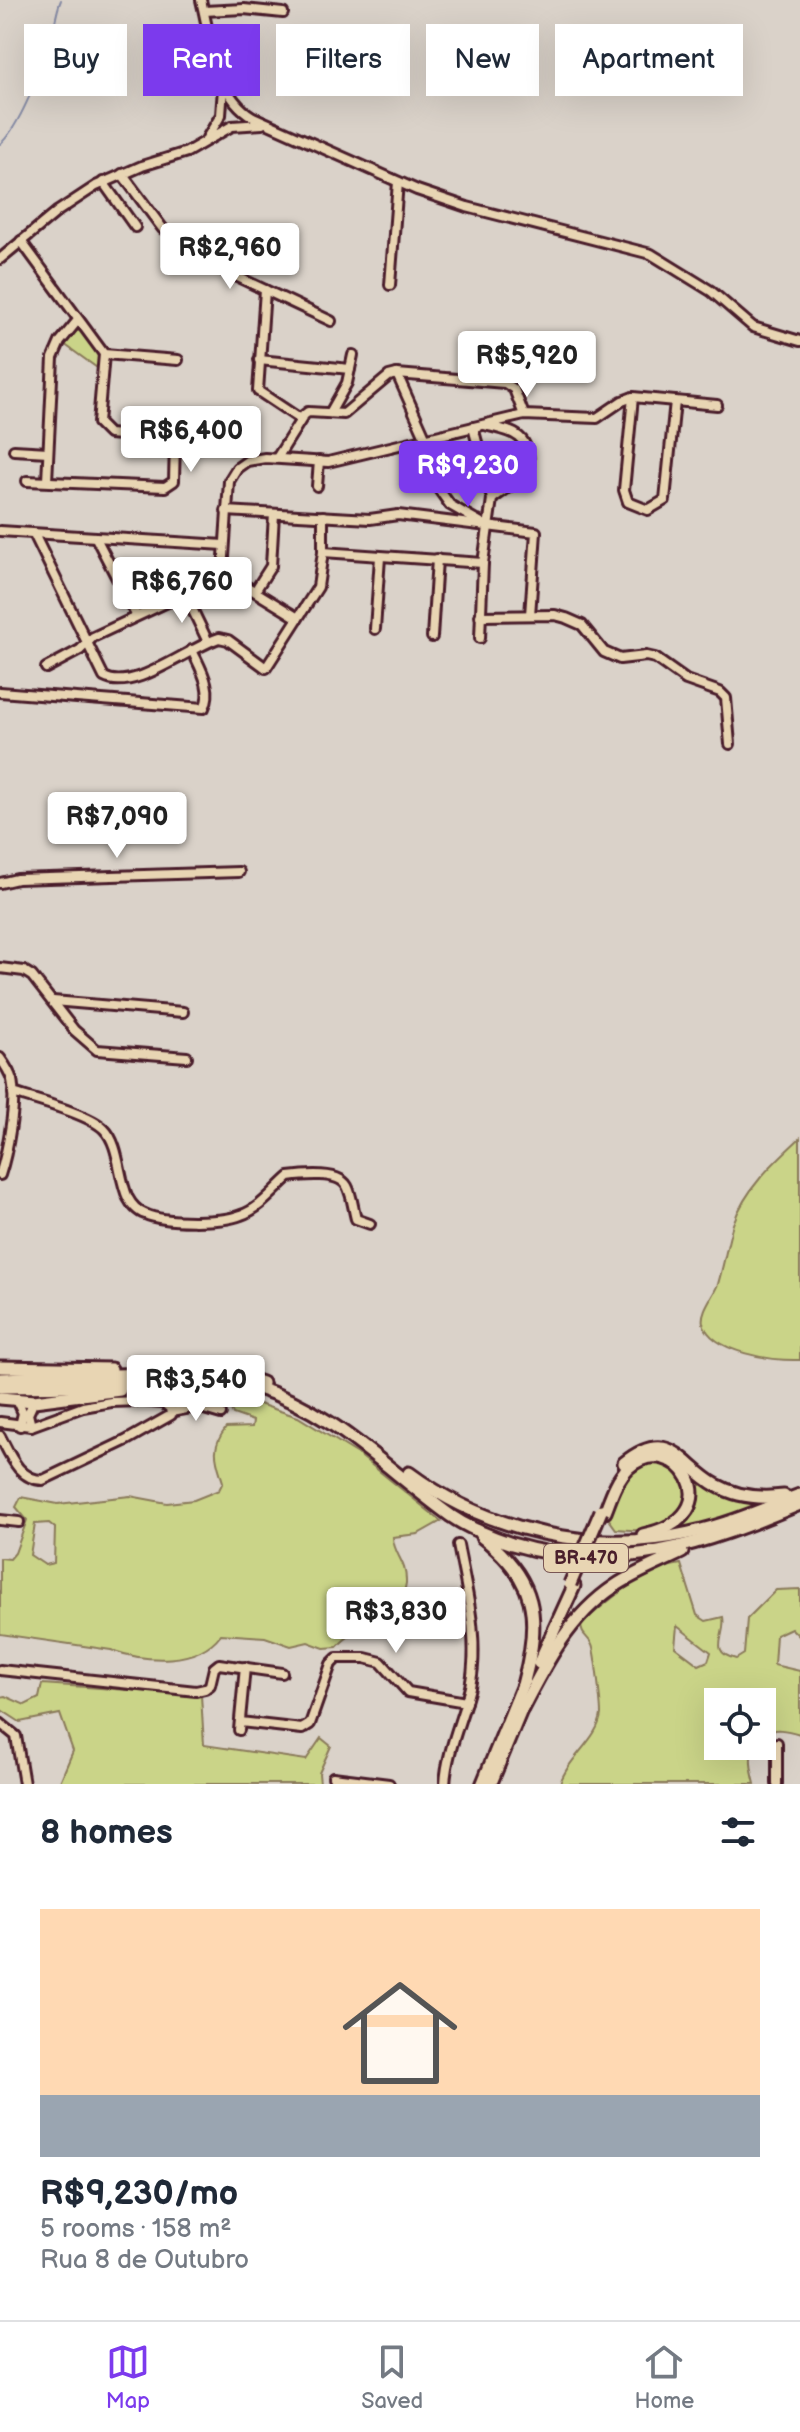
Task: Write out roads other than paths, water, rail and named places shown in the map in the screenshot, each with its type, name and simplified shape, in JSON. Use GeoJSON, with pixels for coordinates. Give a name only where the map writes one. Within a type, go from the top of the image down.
{"type":"FeatureCollection","features":[{"type":"Feature","properties":{"kind":"highway"},"geometry":{"type":"LineString","coordinates":[[0,1367],[168,1368],[204,1372]]}},
{"type":"Feature","properties":{"kind":"highway","name":"BR-470"},"geometry":{"type":"LineString","coordinates":[[0,1379],[204,1372],[247,1378],[324,1410],[428,1487],[468,1510],[527,1529],[601,1541],[658,1539],[690,1533],[800,1494]]}},
{"type":"Feature","properties":{"kind":"highway","name":"BR-470"},"geometry":{"type":"LineString","coordinates":[[0,1387],[209,1380],[253,1387],[286,1398],[333,1424],[469,1527],[533,1550],[598,1558],[661,1552],[800,1504]]}},
{"type":"Feature","properties":{"kind":"highway"},"geometry":{"type":"LineString","coordinates":[[0,1398],[34,1401],[94,1394],[147,1382]]}},
{"type":"Feature","properties":{"kind":"highway"},"geometry":{"type":"LineString","coordinates":[[522,1709],[621,1465],[642,1451],[676,1452],[714,1484],[743,1495],[764,1498],[800,1494]]}},
{"type":"Feature","properties":{"kind":"highway"},"geometry":{"type":"LineString","coordinates":[[601,1541],[657,1531],[680,1520],[691,1500],[689,1479],[679,1466],[667,1459],[644,1459],[627,1469],[603,1511]]}},
{"type":"Feature","properties":{"kind":"highway"},"geometry":{"type":"LineString","coordinates":[[469,1527],[503,1554],[525,1585],[532,1609],[534,1634],[524,1681]]}},
{"type":"Feature","properties":{"kind":"highway"},"geometry":{"type":"LineString","coordinates":[[522,1709],[560,1641],[596,1601],[616,1585],[705,1539]]}},
{"type":"Feature","properties":{"kind":"highway"},"geometry":{"type":"LineString","coordinates":[[524,1681],[572,1585]]}},
{"type":"Feature","properties":{"kind":"main road"},"geometry":{"type":"LineString","coordinates":[[482,1784],[524,1681]]}},
{"type":"Feature","properties":{"kind":"main road"},"geometry":{"type":"LineString","coordinates":[[491,1784],[522,1709]]}},
{"type":"Feature","properties":{"kind":"street"},"geometry":{"type":"LineString","coordinates":[[201,0],[207,24]]}},
{"type":"Feature","properties":{"kind":"street"},"geometry":{"type":"LineString","coordinates":[[204,11],[244,9],[283,13]]}},
{"type":"Feature","properties":{"kind":"street"},"geometry":{"type":"LineString","coordinates":[[223,96],[223,122],[234,125],[267,124]]}},
{"type":"Feature","properties":{"kind":"street"},"geometry":{"type":"LineString","coordinates":[[0,259],[71,202],[103,182],[187,152],[234,125],[242,117],[231,96]]}},
{"type":"Feature","properties":{"kind":"street"},"geometry":{"type":"LineString","coordinates":[[203,143],[228,105],[238,108],[398,182],[467,207],[651,254],[711,291],[753,327],[800,341]]}},
{"type":"Feature","properties":{"kind":"street"},"geometry":{"type":"LineString","coordinates":[[122,174],[163,229]]}},
{"type":"Feature","properties":{"kind":"street"},"geometry":{"type":"LineString","coordinates":[[103,182],[135,227]]}},
{"type":"Feature","properties":{"kind":"street"},"geometry":{"type":"LineString","coordinates":[[390,285],[398,182]]}},
{"type":"Feature","properties":{"kind":"street"},"geometry":{"type":"LineString","coordinates":[[21,241],[104,354],[98,423],[109,434],[175,442],[174,481],[165,487],[27,481]]}},
{"type":"Feature","properties":{"kind":"street"},"geometry":{"type":"LineString","coordinates":[[208,263],[331,321]]}},
{"type":"Feature","properties":{"kind":"street"},"geometry":{"type":"LineString","coordinates":[[265,290],[258,391],[300,419]]}},
{"type":"Feature","properties":{"kind":"street"},"geometry":{"type":"LineString","coordinates":[[47,481],[53,358],[60,342],[78,320]]}},
{"type":"Feature","properties":{"kind":"street"},"geometry":{"type":"LineString","coordinates":[[104,354],[178,360]]}},
{"type":"Feature","properties":{"kind":"street"},"geometry":{"type":"LineString","coordinates":[[330,413],[347,383],[353,355]]}},
{"type":"Feature","properties":{"kind":"street"},"geometry":{"type":"LineString","coordinates":[[259,360],[350,369]]}},
{"type":"Feature","properties":{"kind":"street"},"geometry":{"type":"LineString","coordinates":[[277,458],[300,419],[308,412],[344,414],[389,376],[397,374],[505,383],[514,389],[524,415]]}},
{"type":"Feature","properties":{"kind":"street"},"geometry":{"type":"LineString","coordinates":[[397,374],[426,439],[438,488],[450,505],[488,527]]}},
{"type":"Feature","properties":{"kind":"street"},"geometry":{"type":"LineString","coordinates":[[633,397],[624,490],[628,502],[648,510],[665,500],[675,401]]}},
{"type":"Feature","properties":{"kind":"street"},"geometry":{"type":"LineString","coordinates":[[223,572],[229,481],[237,468],[251,460],[277,458],[328,462],[524,415],[597,418],[633,397],[717,405]]}},
{"type":"Feature","properties":{"kind":"street"},"geometry":{"type":"LineString","coordinates":[[483,425],[512,432],[526,442],[529,452],[529,466],[517,481],[492,499]]}},
{"type":"Feature","properties":{"kind":"street"},"geometry":{"type":"LineString","coordinates":[[473,427],[492,499],[483,563],[480,638]]}},
{"type":"Feature","properties":{"kind":"street"},"geometry":{"type":"LineString","coordinates":[[14,450],[48,452]]}},
{"type":"Feature","properties":{"kind":"street"},"geometry":{"type":"LineString","coordinates":[[317,486],[319,461]]}},
{"type":"Feature","properties":{"kind":"street"},"geometry":{"type":"LineString","coordinates":[[226,511],[370,519],[398,515],[536,532],[530,615]]}},
{"type":"Feature","properties":{"kind":"street"},"geometry":{"type":"LineString","coordinates":[[255,591],[271,566],[274,514]]}},
{"type":"Feature","properties":{"kind":"street"},"geometry":{"type":"LineString","coordinates":[[34,534],[104,677],[113,682],[133,680],[219,638],[228,640],[266,668],[318,587],[323,552],[323,516]]}},
{"type":"Feature","properties":{"kind":"street"},"geometry":{"type":"LineString","coordinates":[[0,531],[224,545]]}},
{"type":"Feature","properties":{"kind":"street"},"geometry":{"type":"LineString","coordinates":[[96,538],[136,615]]}},
{"type":"Feature","properties":{"kind":"street"},"geometry":{"type":"LineString","coordinates":[[323,552],[483,563]]}},
{"type":"Feature","properties":{"kind":"street"},"geometry":{"type":"LineString","coordinates":[[375,629],[380,557]]}},
{"type":"Feature","properties":{"kind":"street"},"geometry":{"type":"LineString","coordinates":[[432,637],[437,559]]}},
{"type":"Feature","properties":{"kind":"street"},"geometry":{"type":"LineString","coordinates":[[223,572],[298,618]]}},
{"type":"Feature","properties":{"kind":"street"},"geometry":{"type":"LineString","coordinates":[[46,668],[80,650],[93,637],[185,594],[223,572]]}},
{"type":"Feature","properties":{"kind":"street"},"geometry":{"type":"LineString","coordinates":[[185,594],[208,642]]}},
{"type":"Feature","properties":{"kind":"street"},"geometry":{"type":"LineString","coordinates":[[480,616],[555,615],[582,625],[604,652],[620,659],[655,658],[692,684],[720,692],[726,698],[730,744]]}},
{"type":"Feature","properties":{"kind":"street"},"geometry":{"type":"LineString","coordinates":[[0,692],[204,708],[208,686],[192,650]]}},
{"type":"Feature","properties":{"kind":"street"},"geometry":{"type":"LineString","coordinates":[[0,883],[17,879],[239,872]]}},
{"type":"Feature","properties":{"kind":"street"},"geometry":{"type":"LineString","coordinates":[[0,968],[24,971],[32,976],[84,1041],[97,1050],[187,1057]]}},
{"type":"Feature","properties":{"kind":"street"},"geometry":{"type":"LineString","coordinates":[[53,1001],[183,1012]]}},
{"type":"Feature","properties":{"kind":"street"},"geometry":{"type":"LineString","coordinates":[[0,1058],[12,1079],[13,1093],[7,1151],[0,1175]]}},
{"type":"Feature","properties":{"kind":"street"},"geometry":{"type":"LineString","coordinates":[[13,1093],[103,1127],[112,1139],[129,1200],[141,1213],[159,1219],[221,1220],[255,1209],[289,1177],[334,1177],[348,1187],[356,1219],[370,1224]]}},
{"type":"Feature","properties":{"kind":"street"},"geometry":{"type":"LineString","coordinates":[[17,1400],[23,1413],[20,1426]]}},
{"type":"Feature","properties":{"kind":"street"},"geometry":{"type":"LineString","coordinates":[[31,1426],[28,1414],[34,1401]]}},
{"type":"Feature","properties":{"kind":"street"},"geometry":{"type":"LineString","coordinates":[[0,1422],[31,1426],[83,1407],[131,1401],[163,1403],[171,1412]]}},
{"type":"Feature","properties":{"kind":"street"},"geometry":{"type":"LineString","coordinates":[[0,1436],[23,1475],[32,1480],[43,1480],[127,1440],[171,1415],[171,1412],[197,1407],[221,1414]]}},
{"type":"Feature","properties":{"kind":"street"},"geometry":{"type":"LineString","coordinates":[[0,1520],[19,1522]]}},
{"type":"Feature","properties":{"kind":"street"},"geometry":{"type":"LineString","coordinates":[[445,1784],[451,1744],[466,1702],[475,1657],[458,1545]]}},
{"type":"Feature","properties":{"kind":"street"},"geometry":{"type":"LineString","coordinates":[[245,1667],[239,1726],[307,1727],[331,1664],[337,1658],[381,1662],[408,1692],[466,1702]]}},
{"type":"Feature","properties":{"kind":"street"},"geometry":{"type":"LineString","coordinates":[[0,1670],[196,1691],[210,1685],[214,1668],[219,1664],[282,1673]]}},
{"type":"Feature","properties":{"kind":"street"},"geometry":{"type":"LineString","coordinates":[[0,1723],[16,1736],[24,1784]]}},
{"type":"Feature","properties":{"kind":"street"},"geometry":{"type":"LineString","coordinates":[[777,1743],[777,1784]]}},
{"type":"Feature","properties":{"kind":"street"},"geometry":{"type":"LineString","coordinates":[[333,1777],[389,1784]]}},
{"type":"Feature","properties":{"kind":"waterway"},"geometry":{"type":"LineString","coordinates":[[0,144],[15,125],[35,82],[52,38],[61,0]]}}]}
